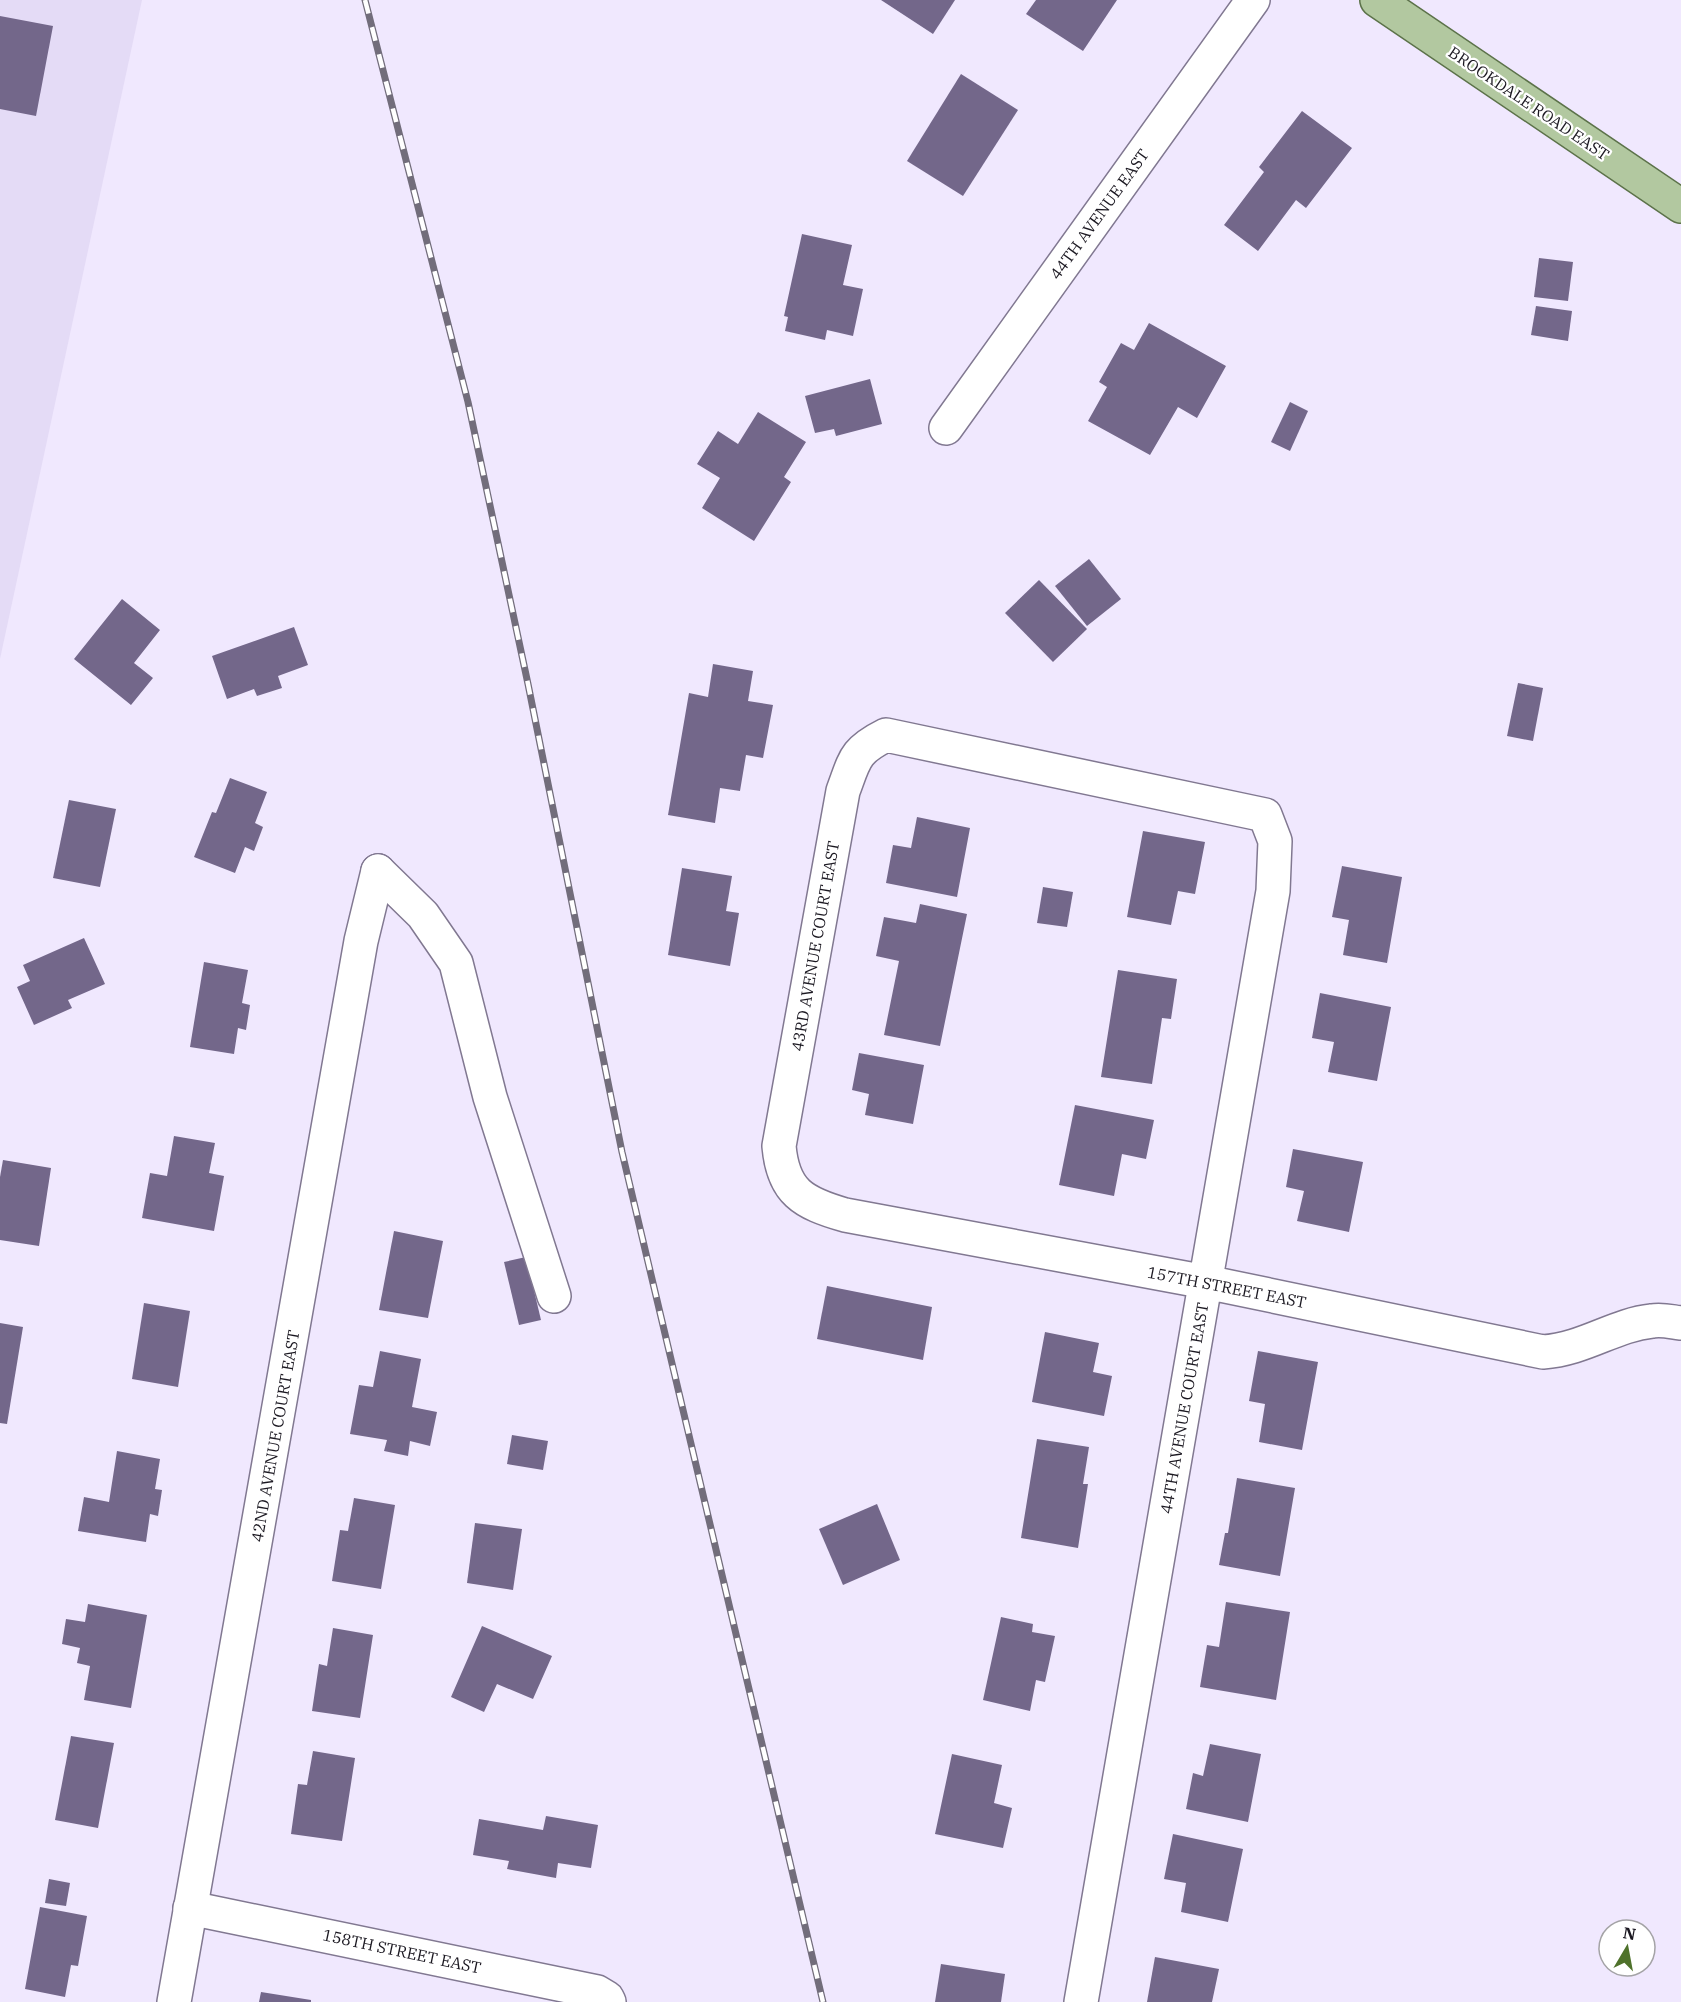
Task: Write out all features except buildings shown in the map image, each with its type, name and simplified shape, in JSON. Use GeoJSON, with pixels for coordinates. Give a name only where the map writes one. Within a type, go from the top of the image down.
{"type":"FeatureCollection","features":[{"type":"Feature","properties":{"kind":"main road","name":"BROOKDALE ROAD EAST"},"geometry":{"type":"LineString","coordinates":[[1377,0],[1681,206]]}},
{"type":"Feature","properties":{"kind":"street","name":"44TH AVENUE EAST"},"geometry":{"type":"LineString","coordinates":[[946,428],[1253,0]]}},
{"type":"Feature","properties":{"kind":"street","name":"44TH AVENUE COURT EAST"},"geometry":{"type":"LineString","coordinates":[[886,735],[1265,815],[1275,841],[1273,891],[1082,2002]]}},
{"type":"Feature","properties":{"kind":"street","name":"43RD AVENUE COURT EAST"},"geometry":{"type":"LineString","coordinates":[[785,1173],[780,1162],[778,1146],[843,791],[856,757],[865,745],[886,735]]}},
{"type":"Feature","properties":{"kind":"street","name":"42ND AVENUE COURT EAST"},"geometry":{"type":"LineString","coordinates":[[174,2002],[361,941],[378,871],[423,915],[456,963],[490,1097],[554,1296]]}},
{"type":"Feature","properties":{"kind":"street","name":"157TH STREET EAST"},"geometry":{"type":"LineString","coordinates":[[785,1173],[791,1190],[825,1209],[845,1215],[1206,1282],[1543,1352],[1560,1351],[1582,1345],[1634,1324],[1655,1320],[1681,1323]]}},
{"type":"Feature","properties":{"kind":"street","name":"158TH STREET EAST"},"geometry":{"type":"LineString","coordinates":[[190,1908],[597,1992],[609,2002]]}},
{"type":"Feature","properties":{"kind":"shaded area"},"geometry":{"type":"Polygon","coordinates":[[[0,0],[142,0],[0,659],[0,0]]]}},
{"type":"Feature","properties":{"kind":"railway"},"geometry":{"type":"LineString","coordinates":[[365,0],[468,402],[528,684],[622,1152],[823,2002]]}}]}
